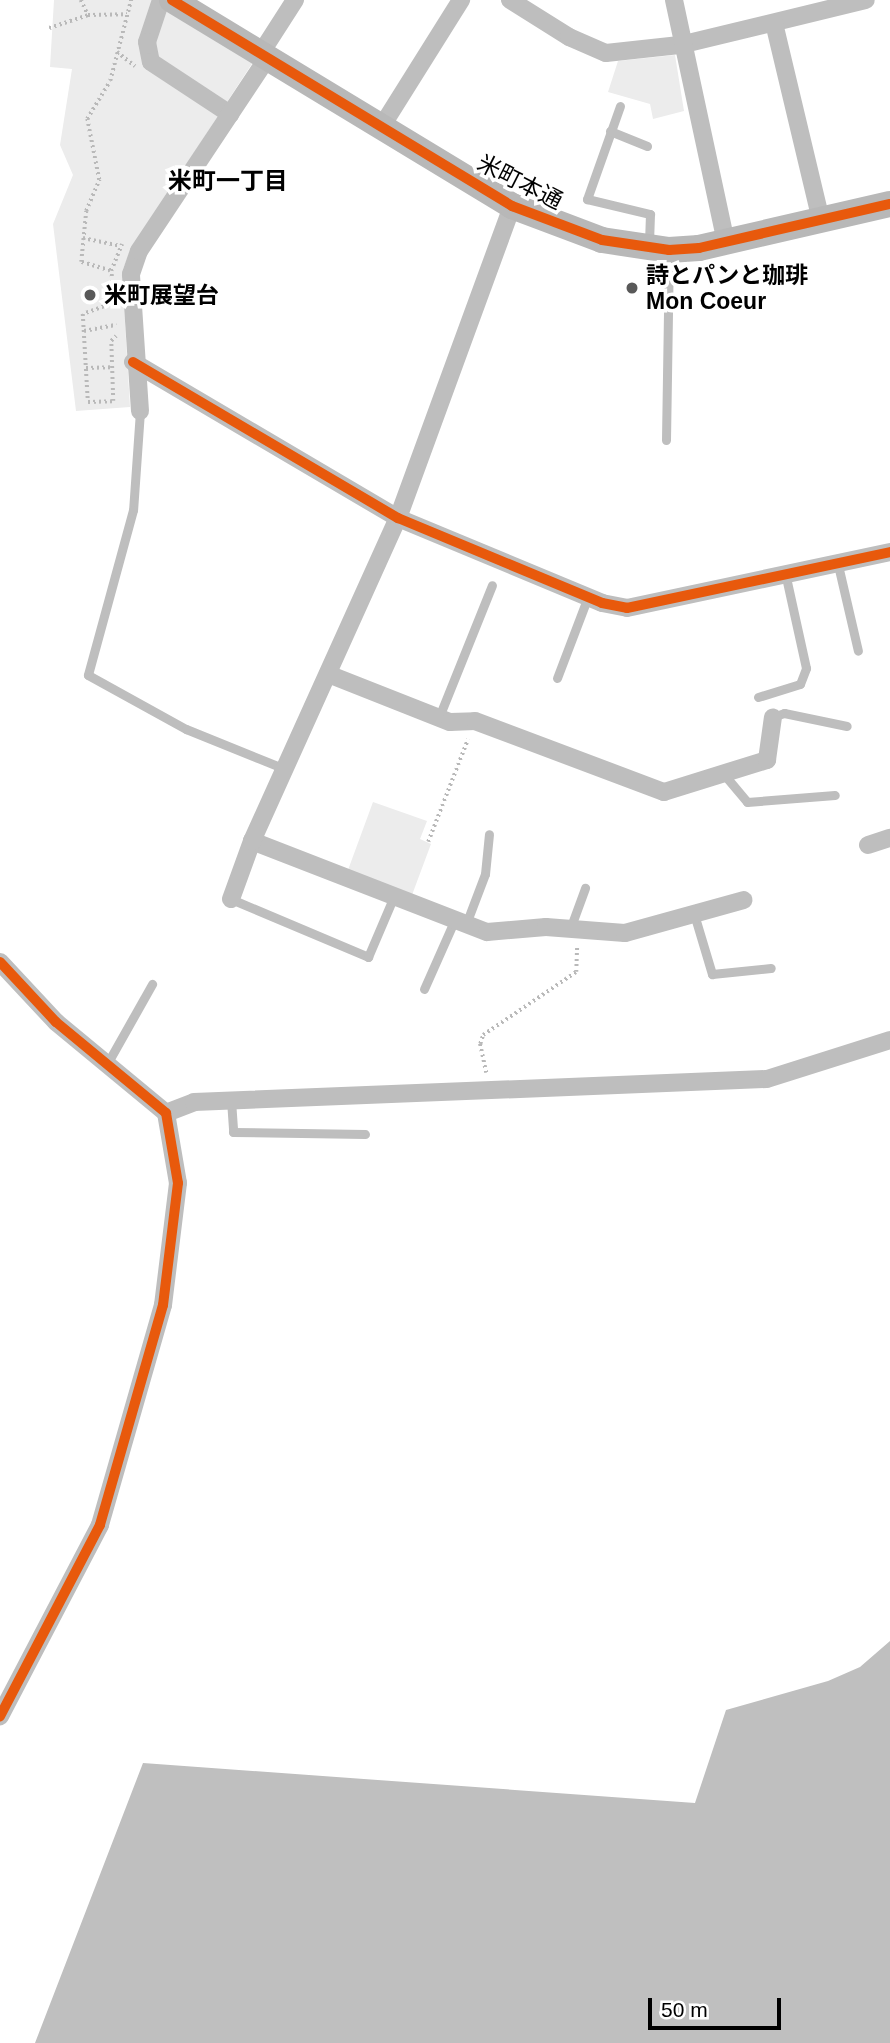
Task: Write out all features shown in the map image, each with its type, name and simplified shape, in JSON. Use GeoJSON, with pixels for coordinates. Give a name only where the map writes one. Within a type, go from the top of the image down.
{"type":"FeatureCollection","features":[{"type":"Feature","properties":{"kind":"street"},"geometry":{"type":"LineString","coordinates":[[161,0],[147,42],[151,62],[230,114]]}},
{"type":"Feature","properties":{"kind":"street","name":"米町本通"},"geometry":{"type":"LineString","coordinates":[[172,0],[512,206],[602,240],[659,249],[726,243],[890,204]]}},
{"type":"Feature","properties":{"kind":"street"},"geometry":{"type":"LineString","coordinates":[[140,411],[134,362],[131,274],[139,251],[230,114],[295,0]]}},
{"type":"Feature","properties":{"kind":"street"},"geometry":{"type":"LineString","coordinates":[[382,126],[461,0]]}},
{"type":"Feature","properties":{"kind":"street"},"geometry":{"type":"LineString","coordinates":[[510,0],[569,37],[606,53],[680,45],[866,0]]}},
{"type":"Feature","properties":{"kind":"street"},"geometry":{"type":"LineString","coordinates":[[674,0],[680,45],[726,243]]}},
{"type":"Feature","properties":{"kind":"street"},"geometry":{"type":"LineString","coordinates":[[774,23],[821,221]]}},
{"type":"Feature","properties":{"kind":"street"},"geometry":{"type":"LineString","coordinates":[[231,899],[252,841],[398,518],[512,206]]}},
{"type":"Feature","properties":{"kind":"street"},"geometry":{"type":"LineString","coordinates":[[134,362],[398,518],[587,599],[626,608],[786,577],[890,552]]}},
{"type":"Feature","properties":{"kind":"street"},"geometry":{"type":"LineString","coordinates":[[328,674],[439,717],[475,720],[664,792],[767,760],[773,718]]}},
{"type":"Feature","properties":{"kind":"street"},"geometry":{"type":"LineString","coordinates":[[868,845],[890,838]]}},
{"type":"Feature","properties":{"kind":"street"},"geometry":{"type":"LineString","coordinates":[[252,841],[487,932],[574,929],[625,933],[744,900]]}},
{"type":"Feature","properties":{"kind":"street"},"geometry":{"type":"LineString","coordinates":[[0,962],[56,1022],[166,1113],[178,1184],[163,1305],[100,1525],[0,1716]]}},
{"type":"Feature","properties":{"kind":"street"},"geometry":{"type":"LineString","coordinates":[[166,1113],[194,1102],[491,1093],[767,1079],[890,1040]]}},
{"type":"Feature","properties":{"kind":"lane"},"geometry":{"type":"LineString","coordinates":[[620,106],[587,198],[650,214],[659,249],[666,440]]}},
{"type":"Feature","properties":{"kind":"lane"},"geometry":{"type":"LineString","coordinates":[[610,131],[647,146]]}},
{"type":"Feature","properties":{"kind":"lane"},"geometry":{"type":"LineString","coordinates":[[140,411],[133,510],[88,675],[186,729],[285,769]]}},
{"type":"Feature","properties":{"kind":"lane"},"geometry":{"type":"LineString","coordinates":[[838,565],[858,651]]}},
{"type":"Feature","properties":{"kind":"lane"},"geometry":{"type":"LineString","coordinates":[[758,697],[800,684],[806,668],[786,577]]}},
{"type":"Feature","properties":{"kind":"lane"},"geometry":{"type":"LineString","coordinates":[[439,717],[492,585]]}},
{"type":"Feature","properties":{"kind":"lane"},"geometry":{"type":"LineString","coordinates":[[557,678],[587,599]]}},
{"type":"Feature","properties":{"kind":"lane"},"geometry":{"type":"LineString","coordinates":[[773,718],[784,713],[847,726]]}},
{"type":"Feature","properties":{"kind":"lane"},"geometry":{"type":"LineString","coordinates":[[722,772],[747,802],[835,795]]}},
{"type":"Feature","properties":{"kind":"lane"},"geometry":{"type":"LineString","coordinates":[[424,989],[485,874],[489,834]]}},
{"type":"Feature","properties":{"kind":"lane"},"geometry":{"type":"LineString","coordinates":[[574,929],[585,888]]}},
{"type":"Feature","properties":{"kind":"lane"},"geometry":{"type":"LineString","coordinates":[[231,899],[368,957],[394,896]]}},
{"type":"Feature","properties":{"kind":"lane"},"geometry":{"type":"LineString","coordinates":[[694,914],[712,975],[771,968]]}},
{"type":"Feature","properties":{"kind":"lane"},"geometry":{"type":"LineString","coordinates":[[107,1064],[152,984]]}},
{"type":"Feature","properties":{"kind":"lane"},"geometry":{"type":"LineString","coordinates":[[231,1100],[233,1132],[365,1134]]}},
{"type":"Feature","properties":{"kind":"path"},"geometry":{"type":"LineString","coordinates":[[81,0],[88,15]]}},
{"type":"Feature","properties":{"kind":"path"},"geometry":{"type":"LineString","coordinates":[[111,271],[81,262],[86,211],[99,180],[87,119],[110,81],[131,0]]}},
{"type":"Feature","properties":{"kind":"path"},"geometry":{"type":"LineString","coordinates":[[49,28],[88,15],[127,14]]}},
{"type":"Feature","properties":{"kind":"path"},"geometry":{"type":"LineString","coordinates":[[117,52],[140,70]]}},
{"type":"Feature","properties":{"kind":"path"},"geometry":{"type":"LineString","coordinates":[[83,238],[120,246]]}},
{"type":"Feature","properties":{"kind":"path"},"geometry":{"type":"LineString","coordinates":[[113,401],[88,402],[83,314],[114,303]]}},
{"type":"Feature","properties":{"kind":"path"},"geometry":{"type":"LineString","coordinates":[[84,331],[116,325]]}},
{"type":"Feature","properties":{"kind":"path"},"geometry":{"type":"LineString","coordinates":[[86,368],[111,367]]}},
{"type":"Feature","properties":{"kind":"path"},"geometry":{"type":"LineString","coordinates":[[428,842],[475,720]]}},
{"type":"Feature","properties":{"kind":"path"},"geometry":{"type":"LineString","coordinates":[[491,1093],[480,1044],[483,1035],[576,972],[574,929]]}},
{"type":"Feature","properties":{"kind":"shaded area"},"geometry":{"type":"Polygon","coordinates":[[[54,0],[160,0],[255,59],[130,251],[122,272],[130,407],[76,411],[53,224],[73,175],[60,145],[72,69],[50,67],[54,0]]]}},
{"type":"Feature","properties":{"kind":"shaded area"},"geometry":{"type":"Polygon","coordinates":[[[675,55],[684,111],[653,119],[650,104],[608,92],[618,61],[675,55]]]}},
{"type":"Feature","properties":{"kind":"shaded area"},"geometry":{"type":"Polygon","coordinates":[[[373,802],[427,821],[420,839],[431,844],[412,895],[348,870],[373,802]]]}},
{"type":"Feature","properties":{"kind":"shaded area"},"geometry":{"type":"Polygon","coordinates":[[[890,1641],[890,2043],[35,2043],[143,1763],[695,1803],[726,1710],[828,1681],[860,1667],[890,1641]]]}},
{"type":"Feature","properties":{"kind":"cycle path"},"geometry":{"type":"LineString","coordinates":[[172,0],[512,206],[602,240],[669,250],[699,248],[890,204]]}},
{"type":"Feature","properties":{"kind":"cycle path"},"geometry":{"type":"LineString","coordinates":[[133,362],[398,518],[602,603],[627,608],[890,552]]}},
{"type":"Feature","properties":{"kind":"cycle path"},"geometry":{"type":"LineString","coordinates":[[0,962],[56,1022],[166,1113],[178,1183],[163,1305],[100,1525],[0,1716]]}},
{"type":"Feature","properties":{"kind":"place","name":"詩とパンと珈琲 Mon Coeur"},"geometry":{"type":"Point","coordinates":[632,288]}},
{"type":"Feature","properties":{"kind":"place","name":"米町展望台"},"geometry":{"type":"Point","coordinates":[90,295]}},
{"type":"Feature","properties":{"kind":"district","name":"米町一丁目"},"geometry":{"type":"Point","coordinates":[228,181]}}]}
